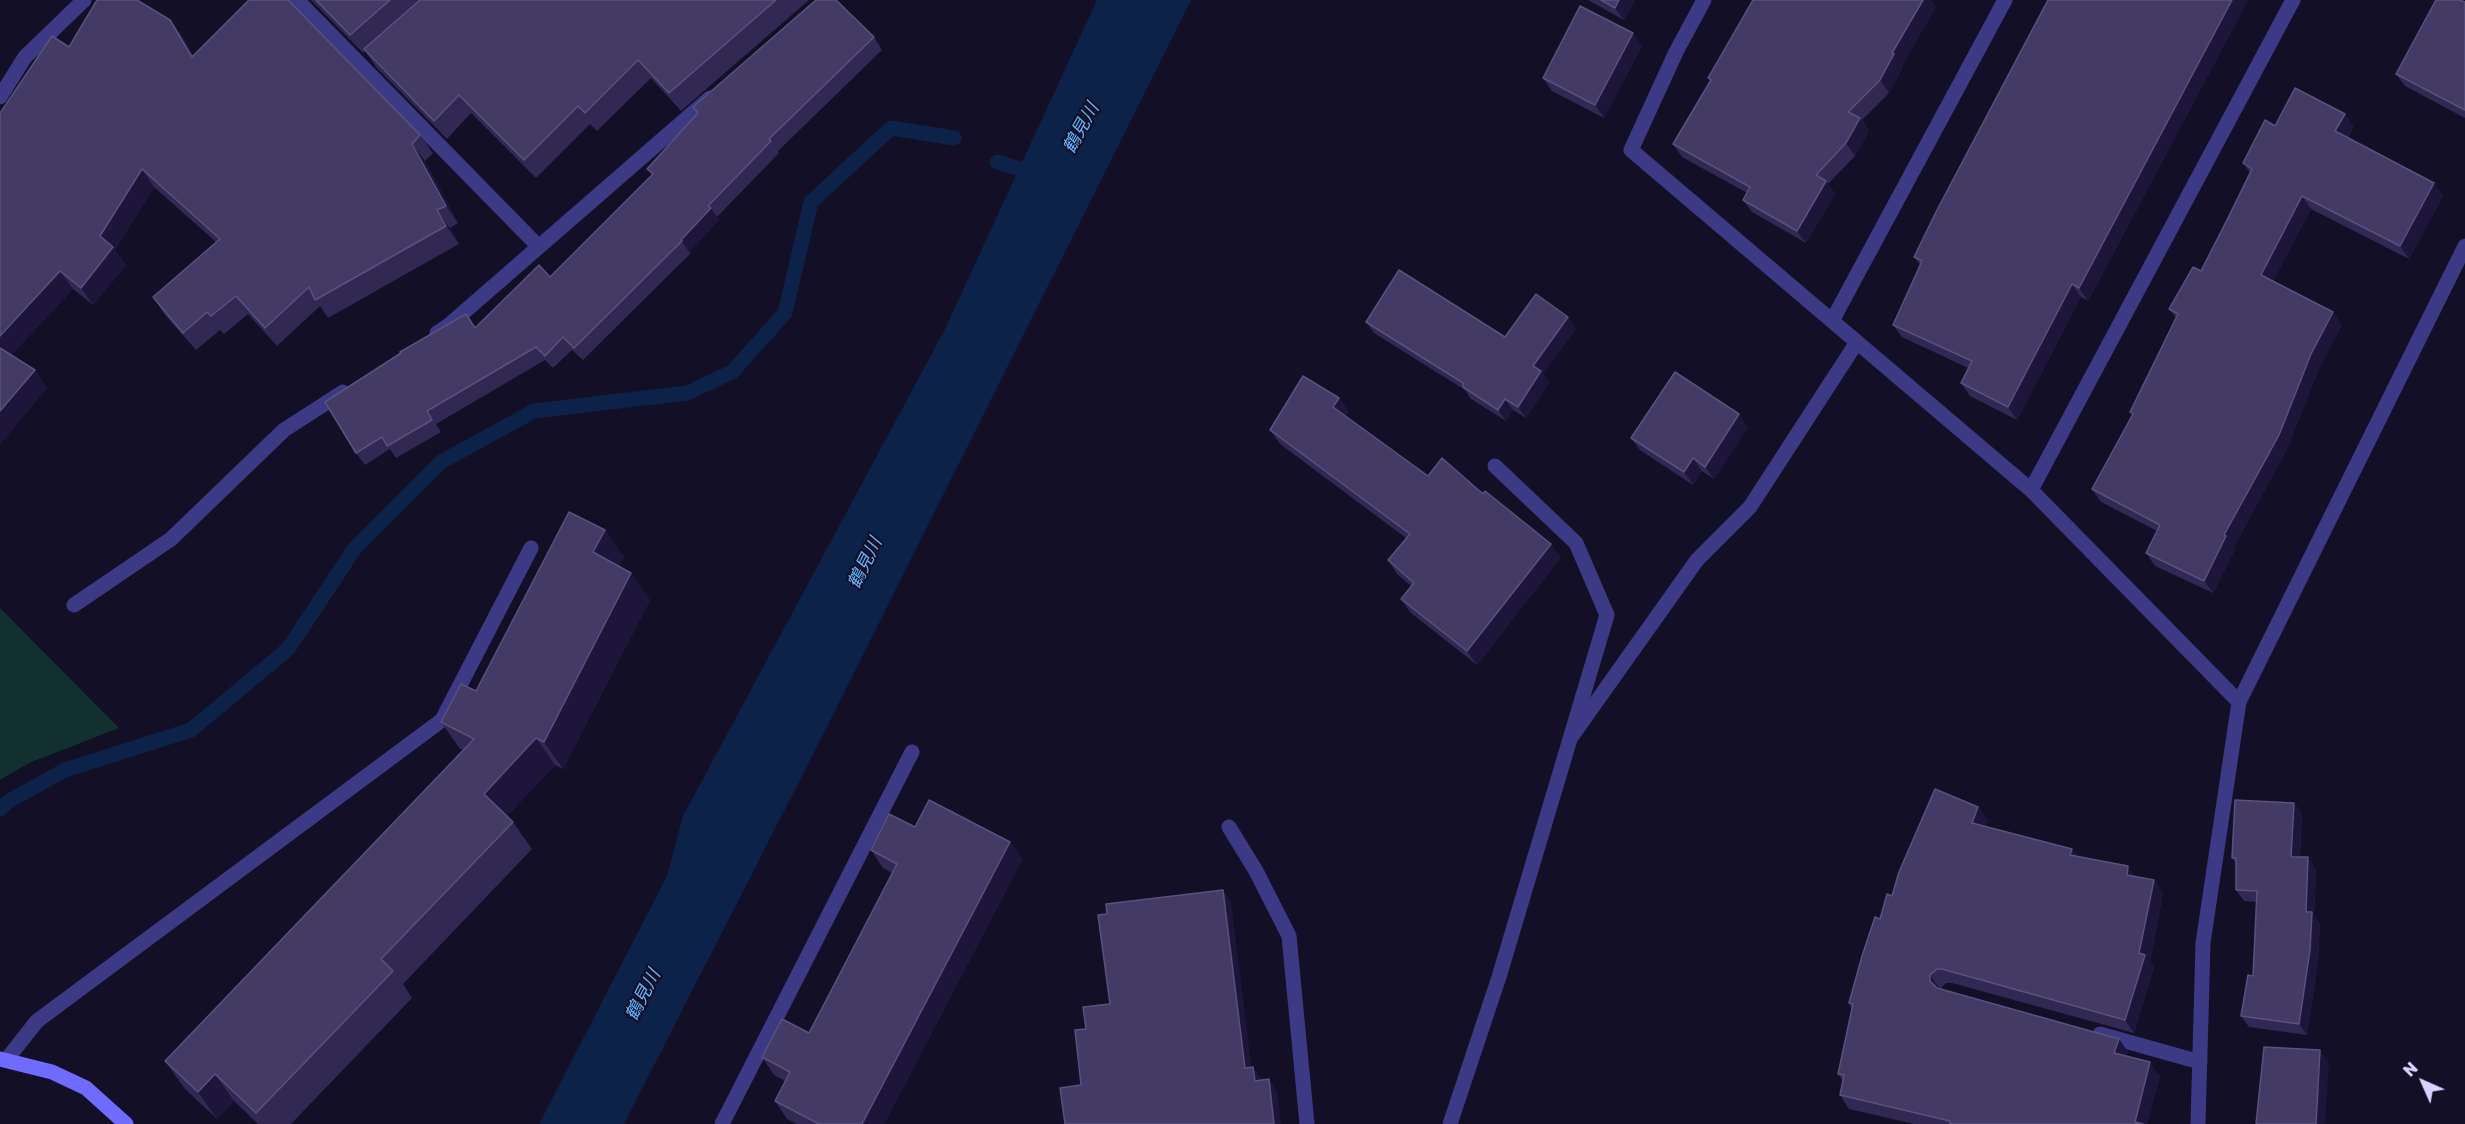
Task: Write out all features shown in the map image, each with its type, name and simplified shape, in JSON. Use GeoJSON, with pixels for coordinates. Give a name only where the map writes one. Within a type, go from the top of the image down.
{"type":"FeatureCollection","features":[{"type":"Feature","properties":{"kind":"street"},"geometry":{"type":"LineString","coordinates":[[0,97],[25,57],[84,0]]}},
{"type":"Feature","properties":{"kind":"street"},"geometry":{"type":"LineString","coordinates":[[297,0],[367,62],[538,247]]}},
{"type":"Feature","properties":{"kind":"street"},"geometry":{"type":"LineString","coordinates":[[1704,0],[1676,52],[1630,150],[2031,490],[2239,702]]}},
{"type":"Feature","properties":{"kind":"street"},"geometry":{"type":"LineString","coordinates":[[1832,321],[2004,0]]}},
{"type":"Feature","properties":{"kind":"street"},"geometry":{"type":"LineString","coordinates":[[2031,490],[2292,0]]}},
{"type":"Feature","properties":{"kind":"street"},"geometry":{"type":"LineString","coordinates":[[420,344],[449,325],[726,85]]}},
{"type":"Feature","properties":{"kind":"street"},"geometry":{"type":"LineString","coordinates":[[2198,1124],[2203,943],[2239,702],[2465,246]]}},
{"type":"Feature","properties":{"kind":"street"},"geometry":{"type":"LineString","coordinates":[[2451,272],[2465,280]]}},
{"type":"Feature","properties":{"kind":"street"},"geometry":{"type":"LineString","coordinates":[[1572,736],[1696,560],[1750,507],[1857,342]]}},
{"type":"Feature","properties":{"kind":"street"},"geometry":{"type":"LineString","coordinates":[[74,605],[171,539],[284,430],[352,387]]}},
{"type":"Feature","properties":{"kind":"street"},"geometry":{"type":"LineString","coordinates":[[1450,1124],[1499,978],[1607,615],[1576,543],[1495,466]]}},
{"type":"Feature","properties":{"kind":"street"},"geometry":{"type":"LineString","coordinates":[[126,1124],[86,1088],[52,1072],[4,1059],[37,1021],[442,720],[531,548]]}},
{"type":"Feature","properties":{"kind":"street"},"geometry":{"type":"LineString","coordinates":[[722,1124],[912,752]]}},
{"type":"Feature","properties":{"kind":"street"},"geometry":{"type":"LineString","coordinates":[[1229,827],[1256,870],[1289,936],[1307,1124]]}},
{"type":"Feature","properties":{"kind":"street"},"geometry":{"type":"LineString","coordinates":[[2086,1030],[2200,1062]]}},
{"type":"Feature","properties":{"kind":"green space"},"geometry":{"type":"Polygon","coordinates":[[[0,608],[119,728],[29,763],[0,780],[0,608]]]}},
{"type":"Feature","properties":{"kind":"water","name":"鶴見川"},"geometry":{"type":"Polygon","coordinates":[[[1097,0],[1191,0],[826,729],[624,1124],[539,1124],[667,876],[683,816],[944,331],[1097,0]]]}},
{"type":"Feature","properties":{"kind":"building"},"geometry":{"type":"Polygon","coordinates":[[[97,0],[137,0],[170,20],[192,57],[249,0],[288,0],[420,135],[412,144],[446,206],[437,210],[446,226],[315,300],[309,287],[265,328],[236,296],[211,316],[207,312],[183,333],[153,297],[220,239],[142,169],[100,236],[113,247],[81,288],[60,271],[0,336],[0,113],[52,36],[69,47],[97,0]]]}},
{"type":"Feature","properties":{"kind":"building"},"geometry":{"type":"Polygon","coordinates":[[[316,0],[390,0],[350,35],[316,0]]]}},
{"type":"Feature","properties":{"kind":"building"},"geometry":{"type":"Polygon","coordinates":[[[420,0],[776,0],[669,93],[638,60],[585,113],[578,106],[524,160],[459,95],[434,121],[364,49],[420,0]]]}},
{"type":"Feature","properties":{"kind":"building"},"geometry":{"type":"Polygon","coordinates":[[[816,0],[836,0],[874,37],[769,139],[771,141],[708,206],[711,208],[682,241],[574,348],[563,337],[545,356],[536,347],[427,411],[432,420],[387,446],[382,437],[356,453],[325,402],[400,352],[466,314],[475,328],[539,265],[550,277],[653,174],[647,169],[698,113],[693,107],[816,0]]]}},
{"type":"Feature","properties":{"kind":"building"},"geometry":{"type":"Polygon","coordinates":[[[1601,0],[1619,0],[1615,8],[1601,0]]]}},
{"type":"Feature","properties":{"kind":"building"},"geometry":{"type":"Polygon","coordinates":[[[1753,0],[1923,0],[1892,53],[1894,54],[1880,80],[1848,112],[1860,118],[1846,143],[1816,175],[1826,181],[1797,231],[1743,200],[1750,187],[1673,144],[1711,80],[1708,78],[1753,0]]]}},
{"type":"Feature","properties":{"kind":"building"},"geometry":{"type":"Polygon","coordinates":[[[2048,0],[2232,0],[2079,288],[2072,284],[2008,407],[1961,383],[1972,361],[1893,325],[1922,261],[1914,257],[2048,0]]]}},
{"type":"Feature","properties":{"kind":"building"},"geometry":{"type":"Polygon","coordinates":[[[2436,0],[2465,2],[2465,110],[2396,74],[2436,0]]]}},
{"type":"Feature","properties":{"kind":"building"},"geometry":{"type":"Polygon","coordinates":[[[1580,6],[1633,33],[1595,105],[1543,78],[1580,6]]]}},
{"type":"Feature","properties":{"kind":"building"},"geometry":{"type":"Polygon","coordinates":[[[2295,88],[2345,114],[2335,131],[2434,183],[2400,246],[2302,196],[2261,275],[2333,312],[2311,354],[2279,435],[2224,535],[2226,536],[2204,581],[2146,553],[2160,525],[2092,489],[2133,414],[2130,412],[2178,314],[2169,309],[2193,267],[2201,271],[2229,216],[2252,169],[2243,163],[2265,120],[2275,126],[2295,88]]]}},
{"type":"Feature","properties":{"kind":"building"},"geometry":{"type":"Polygon","coordinates":[[[1399,270],[1505,337],[1536,294],[1568,317],[1533,366],[1541,371],[1518,407],[1505,399],[1498,410],[1463,387],[1463,383],[1366,322],[1399,270]]]}},
{"type":"Feature","properties":{"kind":"building"},"geometry":{"type":"Polygon","coordinates":[[[0,348],[35,370],[0,411],[0,348]]]}},
{"type":"Feature","properties":{"kind":"building"},"geometry":{"type":"Polygon","coordinates":[[[1675,372],[1739,414],[1705,467],[1693,458],[1684,472],[1631,438],[1675,372]]]}},
{"type":"Feature","properties":{"kind":"building"},"geometry":{"type":"Polygon","coordinates":[[[1303,376],[1339,398],[1333,407],[1428,476],[1442,458],[1483,494],[1485,491],[1551,544],[1467,651],[1401,599],[1414,583],[1388,560],[1410,534],[1270,430],[1303,376]]]}},
{"type":"Feature","properties":{"kind":"building"},"geometry":{"type":"Polygon","coordinates":[[[569,512],[605,530],[593,552],[631,573],[544,742],[536,738],[484,794],[513,822],[381,959],[393,971],[256,1113],[215,1074],[198,1092],[165,1061],[474,739],[441,722],[461,684],[476,691],[569,512]]]}},
{"type":"Feature","properties":{"kind":"building"},"geometry":{"type":"Polygon","coordinates":[[[1935,789],[1978,807],[1972,823],[2072,849],[2070,855],[2128,866],[2127,875],[2154,880],[2139,953],[2145,955],[2125,1020],[1942,969],[1937,969],[1930,975],[1930,981],[1937,988],[2119,1039],[2114,1053],[2150,1062],[2135,1122],[2143,1124],[1950,1124],[1950,1121],[1840,1095],[1844,1075],[1838,1074],[1853,1004],[1849,1003],[1862,956],[1875,917],[1880,919],[1887,894],[1892,896],[1899,872],[1935,789]]]}},
{"type":"Feature","properties":{"kind":"building"},"geometry":{"type":"Polygon","coordinates":[[[929,800],[1010,842],[862,1124],[819,1124],[775,1101],[790,1072],[762,1057],[782,1019],[809,1033],[897,864],[871,850],[889,814],[915,827],[929,800]]]}},
{"type":"Feature","properties":{"kind":"building"},"geometry":{"type":"Polygon","coordinates":[[[2235,800],[2294,803],[2291,857],[2308,857],[2306,912],[2312,912],[2310,950],[2299,1024],[2241,1016],[2248,975],[2253,976],[2257,891],[2236,890],[2236,858],[2232,858],[2235,800]]]}},
{"type":"Feature","properties":{"kind":"building"},"geometry":{"type":"Polygon","coordinates":[[[1223,890],[1245,1068],[1253,1067],[1255,1081],[1269,1079],[1274,1124],[1065,1124],[1060,1088],[1081,1085],[1075,1030],[1086,1029],[1083,1007],[1110,1004],[1098,915],[1107,914],[1106,904],[1223,890]]]}},
{"type":"Feature","properties":{"kind":"building"},"geometry":{"type":"Polygon","coordinates":[[[2264,1047],[2320,1050],[2316,1124],[2256,1124],[2264,1047]]]}},
{"type":"Feature","properties":{"kind":"waterway"},"geometry":{"type":"LineString","coordinates":[[0,809],[9,801],[65,770],[191,730],[288,649],[355,548],[441,462],[534,411],[687,393],[732,372],[785,313],[811,202],[891,128],[954,138]]}},
{"type":"Feature","properties":{"kind":"waterway"},"geometry":{"type":"LineString","coordinates":[[997,162],[1037,174]]}}]}
